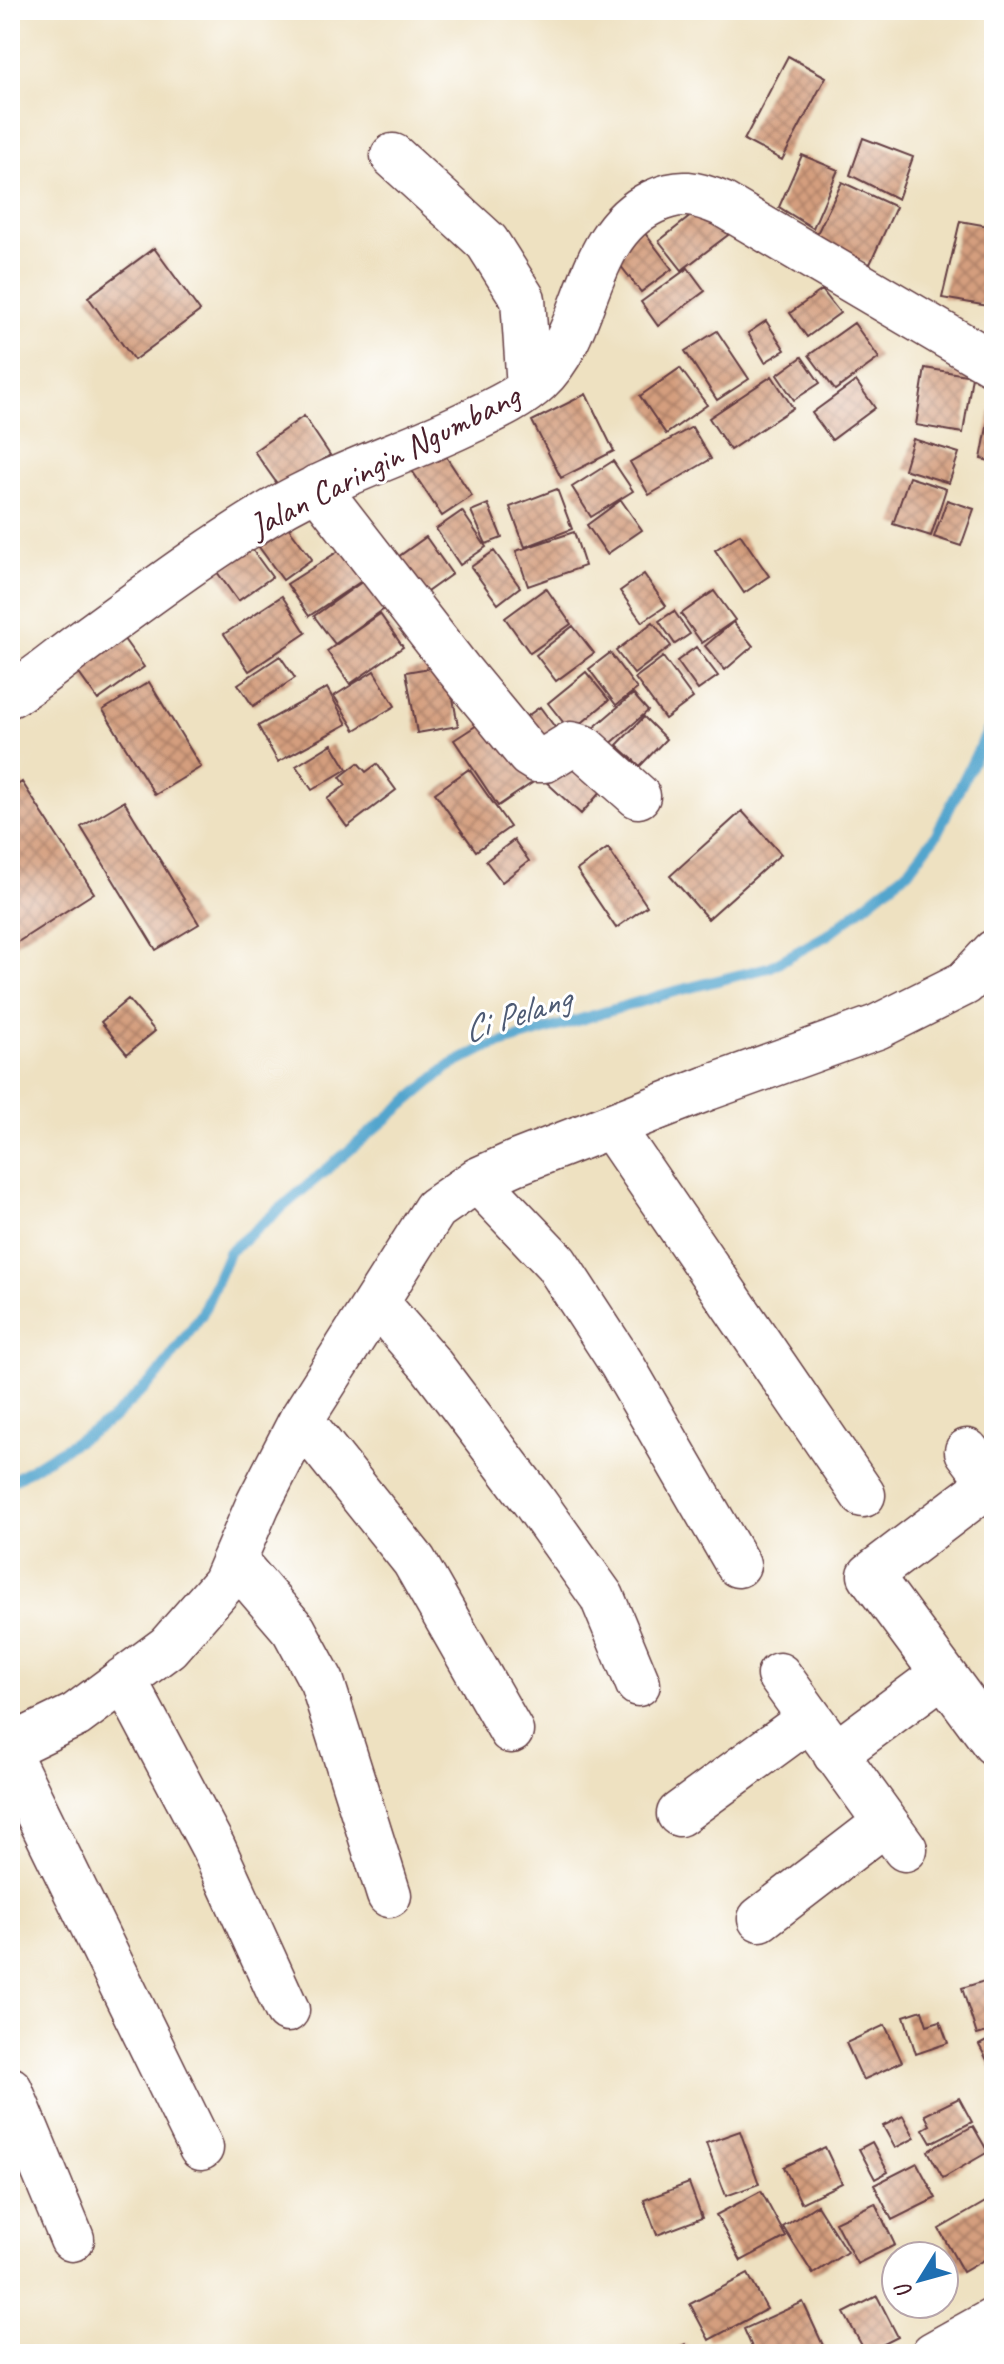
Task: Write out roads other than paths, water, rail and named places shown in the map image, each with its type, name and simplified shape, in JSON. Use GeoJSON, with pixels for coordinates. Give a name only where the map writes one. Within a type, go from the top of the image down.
{"type":"FeatureCollection","features":[{"type":"Feature","properties":{"kind":"street"},"geometry":{"type":"LineString","coordinates":[[393,156],[487,242],[523,299],[529,388]]}},
{"type":"Feature","properties":{"kind":"street","name":"Jalan Caringin Ngumbang"},"geometry":{"type":"LineString","coordinates":[[10,695],[233,537],[317,487],[453,430],[508,403],[529,388],[558,358],[606,245],[621,225],[643,207],[670,194],[700,194],[722,204],[994,364]]}},
{"type":"Feature","properties":{"kind":"street"},"geometry":{"type":"LineString","coordinates":[[317,487],[529,755],[545,760],[571,744],[583,747],[638,796]]}},
{"type":"Feature","properties":{"kind":"street"},"geometry":{"type":"LineString","coordinates":[[10,1747],[76,1715],[168,1647],[224,1583],[258,1504],[301,1420],[435,1209],[477,1180],[611,1126],[877,1027],[965,983],[994,952]]}},
{"type":"Feature","properties":{"kind":"street"},"geometry":{"type":"LineString","coordinates":[[611,1126],[863,1495]]}},
{"type":"Feature","properties":{"kind":"street"},"geometry":{"type":"LineString","coordinates":[[477,1180],[556,1263],[621,1363],[738,1565]]}},
{"type":"Feature","properties":{"kind":"street"},"geometry":{"type":"LineString","coordinates":[[377,1303],[430,1364],[602,1597],[638,1684]]}},
{"type":"Feature","properties":{"kind":"street"},"geometry":{"type":"LineString","coordinates":[[301,1420],[414,1561],[511,1731]]}},
{"type":"Feature","properties":{"kind":"street"},"geometry":{"type":"LineString","coordinates":[[984,1474],[870,1575],[994,1743]]}},
{"type":"Feature","properties":{"kind":"street"},"geometry":{"type":"LineString","coordinates":[[234,1560],[294,1630],[322,1682],[389,1895]]}},
{"type":"Feature","properties":{"kind":"street"},"geometry":{"type":"LineString","coordinates":[[835,1754],[943,1674]]}},
{"type":"Feature","properties":{"kind":"street"},"geometry":{"type":"LineString","coordinates":[[760,1919],[895,1836],[779,1675]]}},
{"type":"Feature","properties":{"kind":"street"},"geometry":{"type":"LineString","coordinates":[[124,1679],[213,1847],[287,2010]]}},
{"type":"Feature","properties":{"kind":"street"},"geometry":{"type":"LineString","coordinates":[[679,1814],[809,1719]]}},
{"type":"Feature","properties":{"kind":"street"},"geometry":{"type":"LineString","coordinates":[[10,1757],[201,2148]]}},
{"type":"Feature","properties":{"kind":"street"},"geometry":{"type":"LineString","coordinates":[[10,2089],[72,2239]]}},
{"type":"Feature","properties":{"kind":"street"},"geometry":{"type":"LineString","coordinates":[[933,2354],[994,2320]]}},
{"type":"Feature","properties":{"kind":"waterway","name":"Ci Pelang"},"geometry":{"type":"LineString","coordinates":[[10,1482],[111,1420],[158,1375],[202,1314],[229,1252],[448,1067],[485,1048],[669,993],[770,967],[829,934],[909,870],[936,835],[994,719]]}}]}
